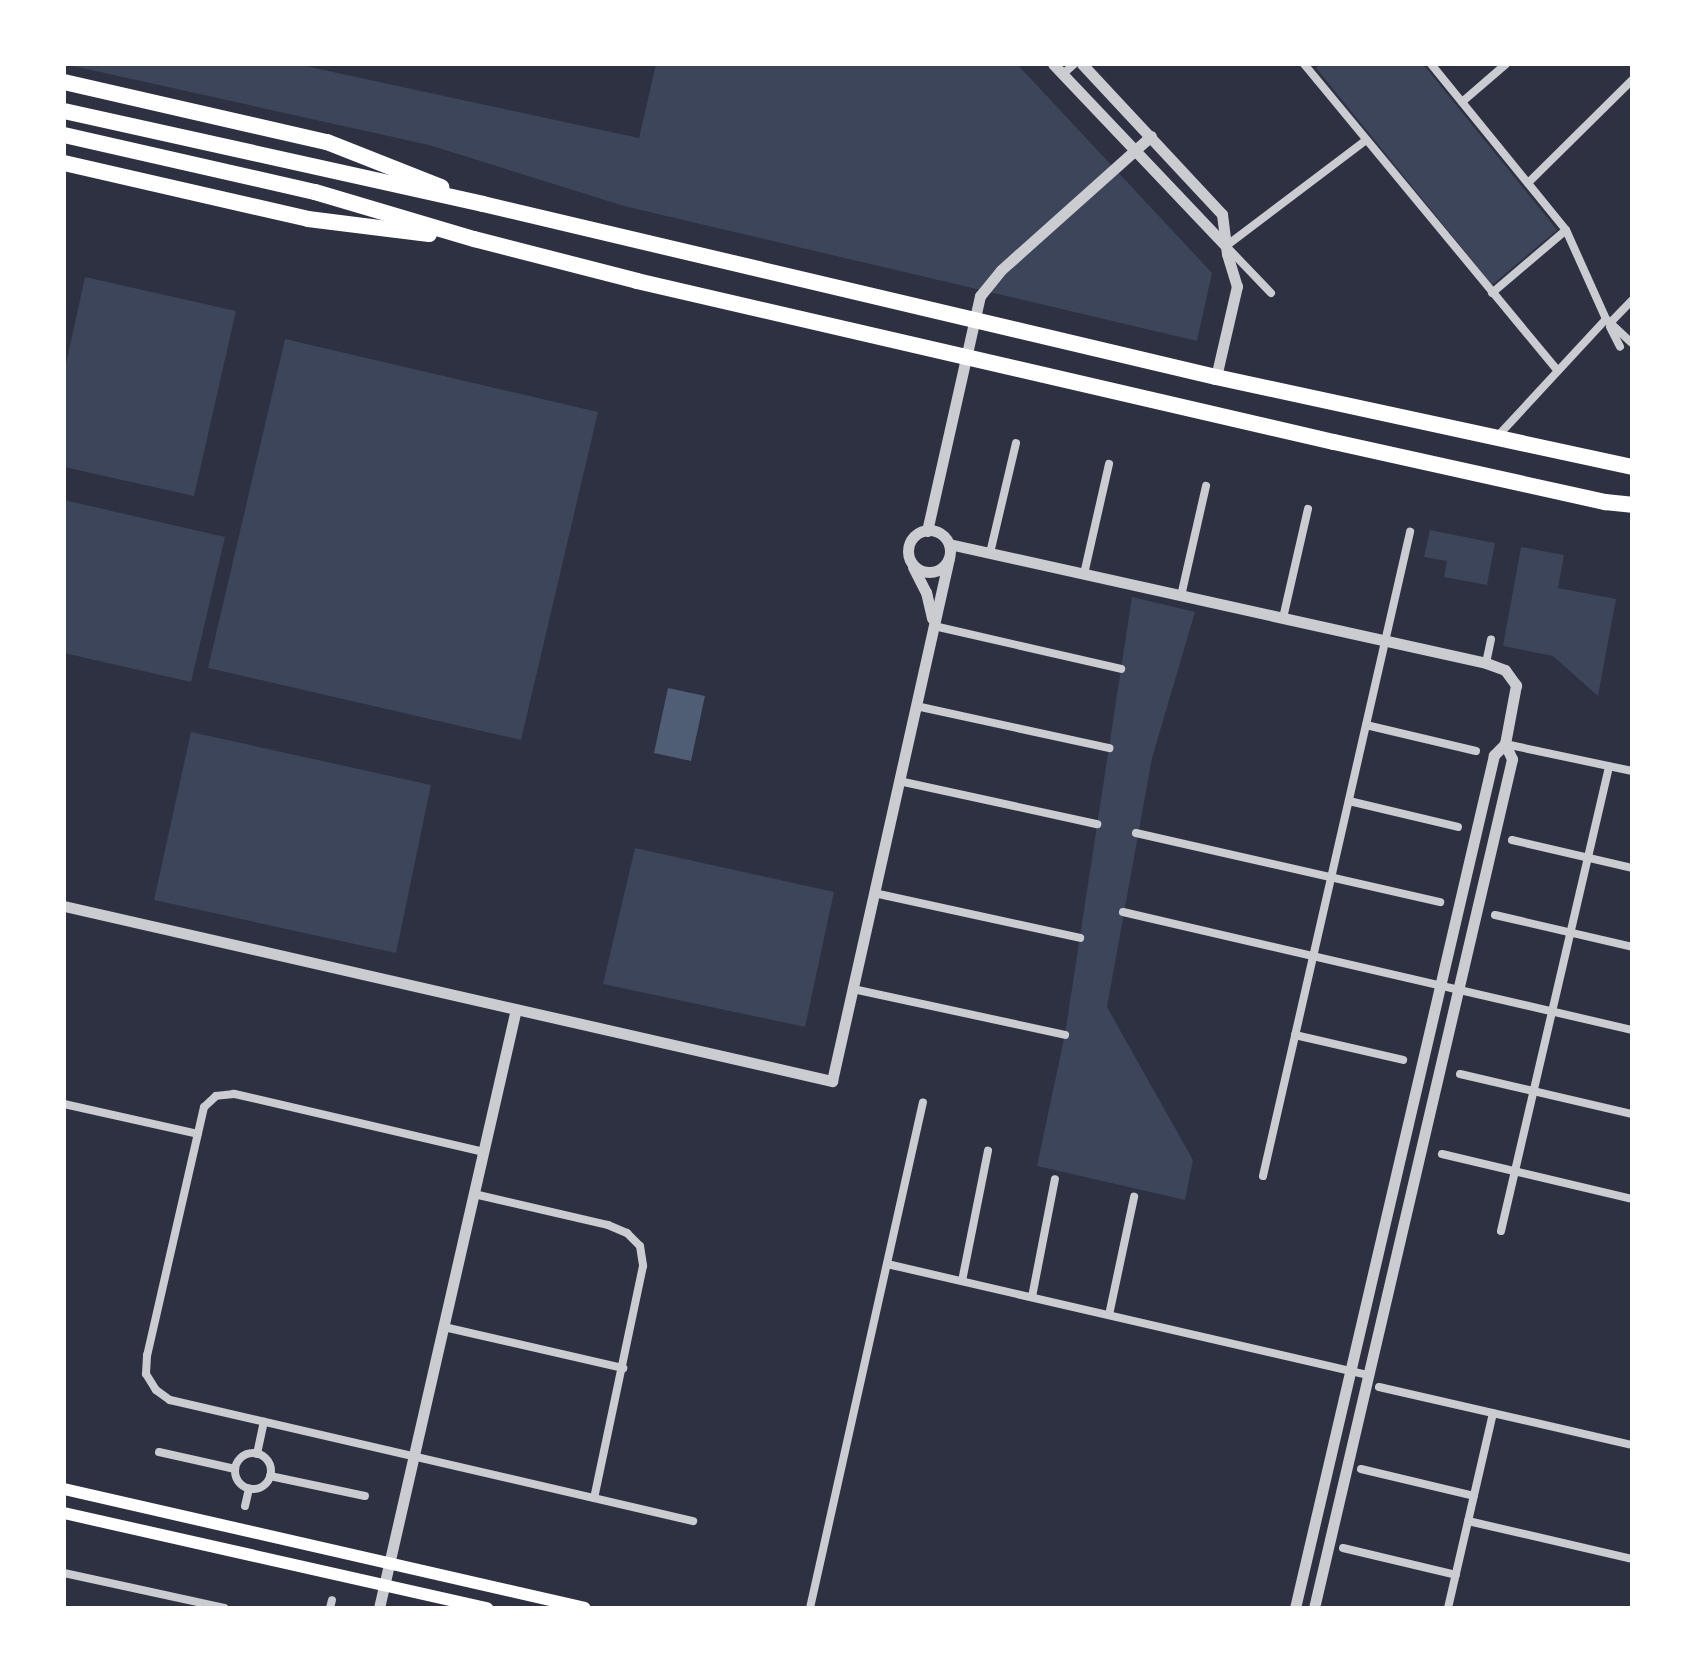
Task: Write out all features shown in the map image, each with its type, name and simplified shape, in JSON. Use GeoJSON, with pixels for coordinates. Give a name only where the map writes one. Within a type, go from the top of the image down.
{"type":"FeatureCollection","features":[{"type":"Feature","properties":{"kind":"highway"},"geometry":{"type":"LineString","coordinates":[[64,82],[327,142],[483,204]]}},
{"type":"Feature","properties":{"kind":"highway"},"geometry":{"type":"LineString","coordinates":[[64,111],[483,204],[1179,369],[1494,440],[1632,467]]}},
{"type":"Feature","properties":{"kind":"highway"},"geometry":{"type":"LineString","coordinates":[[64,135],[315,192],[474,239],[637,281],[1171,405],[1590,499],[1632,505]]}},
{"type":"Feature","properties":{"kind":"highway"},"geometry":{"type":"LineString","coordinates":[[64,163],[308,219],[474,239]]}},
{"type":"Feature","properties":{"kind":"main road"},"geometry":{"type":"LineString","coordinates":[[64,1489],[585,1608]]}},
{"type":"Feature","properties":{"kind":"main road"},"geometry":{"type":"LineString","coordinates":[[64,1513],[487,1608]]}},
{"type":"Feature","properties":{"kind":"street"},"geometry":{"type":"LineString","coordinates":[[1053,64],[1271,293]]}},
{"type":"Feature","properties":{"kind":"street"},"geometry":{"type":"LineString","coordinates":[[1063,74],[1074,64]]}},
{"type":"Feature","properties":{"kind":"street"},"geometry":{"type":"LineString","coordinates":[[1082,64],[1219,209],[1237,293],[1216,377]]}},
{"type":"Feature","properties":{"kind":"street"},"geometry":{"type":"LineString","coordinates":[[1431,64],[1566,230],[1620,347]]}},
{"type":"Feature","properties":{"kind":"street"},"geometry":{"type":"LineString","coordinates":[[1462,102],[1506,64]]}},
{"type":"Feature","properties":{"kind":"street"},"geometry":{"type":"LineString","coordinates":[[1307,65],[1558,371]]}},
{"type":"Feature","properties":{"kind":"street"},"geometry":{"type":"LineString","coordinates":[[1528,183],[1632,80]]}},
{"type":"Feature","properties":{"kind":"street"},"geometry":{"type":"LineString","coordinates":[[927,531],[980,296],[1001,270],[1151,136]]}},
{"type":"Feature","properties":{"kind":"street"},"geometry":{"type":"LineString","coordinates":[[1226,246],[1366,140]]}},
{"type":"Feature","properties":{"kind":"street"},"geometry":{"type":"LineString","coordinates":[[1492,293],[1566,230]]}},
{"type":"Feature","properties":{"kind":"street"},"geometry":{"type":"LineString","coordinates":[[1494,440],[1558,371],[1632,300]]}},
{"type":"Feature","properties":{"kind":"street"},"geometry":{"type":"LineString","coordinates":[[1608,321],[1632,343]]}},
{"type":"Feature","properties":{"kind":"street"},"geometry":{"type":"LineString","coordinates":[[990,553],[1016,443]]}},
{"type":"Feature","properties":{"kind":"street"},"geometry":{"type":"LineString","coordinates":[[1084,574],[1109,464]]}},
{"type":"Feature","properties":{"kind":"street"},"geometry":{"type":"LineString","coordinates":[[1181,596],[1206,486]]}},
{"type":"Feature","properties":{"kind":"street"},"geometry":{"type":"LineString","coordinates":[[1283,618],[1308,509]]}},
{"type":"Feature","properties":{"kind":"street"},"geometry":{"type":"LineString","coordinates":[[934,626],[926,592],[910,561],[911,541],[927,531],[940,534],[949,544],[1486,663],[1505,670],[1516,685],[1505,744],[1494,755],[1295,1608]]}},
{"type":"Feature","properties":{"kind":"street"},"geometry":{"type":"LineString","coordinates":[[1263,1176],[1410,532]]}},
{"type":"Feature","properties":{"kind":"street"},"geometry":{"type":"LineString","coordinates":[[64,906],[832,1081],[949,558],[949,544]]}},
{"type":"Feature","properties":{"kind":"street"},"geometry":{"type":"LineString","coordinates":[[910,561],[928,572],[941,568],[949,558]]}},
{"type":"Feature","properties":{"kind":"street"},"geometry":{"type":"LineString","coordinates":[[934,626],[1121,669]]}},
{"type":"Feature","properties":{"kind":"street"},"geometry":{"type":"LineString","coordinates":[[1486,663],[1491,640]]}},
{"type":"Feature","properties":{"kind":"street"},"geometry":{"type":"LineString","coordinates":[[916,706],[1109,748]]}},
{"type":"Feature","properties":{"kind":"street"},"geometry":{"type":"LineString","coordinates":[[1366,725],[1476,751]]}},
{"type":"Feature","properties":{"kind":"street"},"geometry":{"type":"LineString","coordinates":[[1505,744],[1632,771]]}},
{"type":"Feature","properties":{"kind":"street"},"geometry":{"type":"LineString","coordinates":[[1314,1608],[1512,759],[1505,744]]}},
{"type":"Feature","properties":{"kind":"street"},"geometry":{"type":"LineString","coordinates":[[1501,1231],[1609,766]]}},
{"type":"Feature","properties":{"kind":"street"},"geometry":{"type":"LineString","coordinates":[[899,781],[1097,824]]}},
{"type":"Feature","properties":{"kind":"street"},"geometry":{"type":"LineString","coordinates":[[1349,801],[1458,827]]}},
{"type":"Feature","properties":{"kind":"street"},"geometry":{"type":"LineString","coordinates":[[1136,833],[1440,902]]}},
{"type":"Feature","properties":{"kind":"street"},"geometry":{"type":"LineString","coordinates":[[1512,840],[1632,868]]}},
{"type":"Feature","properties":{"kind":"street"},"geometry":{"type":"LineString","coordinates":[[874,893],[1080,938]]}},
{"type":"Feature","properties":{"kind":"street"},"geometry":{"type":"LineString","coordinates":[[1123,912],[1632,1030]]}},
{"type":"Feature","properties":{"kind":"street"},"geometry":{"type":"LineString","coordinates":[[1495,915],[1632,947]]}},
{"type":"Feature","properties":{"kind":"street"},"geometry":{"type":"LineString","coordinates":[[853,989],[1065,1035]]}},
{"type":"Feature","properties":{"kind":"street"},"geometry":{"type":"LineString","coordinates":[[379,1608],[516,1009]]}},
{"type":"Feature","properties":{"kind":"street"},"geometry":{"type":"LineString","coordinates":[[1295,1035],[1403,1060]]}},
{"type":"Feature","properties":{"kind":"street"},"geometry":{"type":"LineString","coordinates":[[1460,1074],[1632,1114]]}},
{"type":"Feature","properties":{"kind":"street"},"geometry":{"type":"LineString","coordinates":[[484,1152],[234,1094],[216,1096],[204,1107],[147,1355],[146,1374],[156,1390],[170,1400],[693,1521]]}},
{"type":"Feature","properties":{"kind":"street"},"geometry":{"type":"LineString","coordinates":[[810,1608],[923,1102]]}},
{"type":"Feature","properties":{"kind":"street"},"geometry":{"type":"LineString","coordinates":[[64,1104],[198,1134]]}},
{"type":"Feature","properties":{"kind":"street"},"geometry":{"type":"LineString","coordinates":[[962,1281],[988,1151]]}},
{"type":"Feature","properties":{"kind":"street"},"geometry":{"type":"LineString","coordinates":[[1442,1154],[1632,1199]]}},
{"type":"Feature","properties":{"kind":"street"},"geometry":{"type":"LineString","coordinates":[[1032,1297],[1055,1179]]}},
{"type":"Feature","properties":{"kind":"street"},"geometry":{"type":"LineString","coordinates":[[474,1194],[608,1225],[627,1233],[640,1246],[643,1266],[594,1498]]}},
{"type":"Feature","properties":{"kind":"street"},"geometry":{"type":"LineString","coordinates":[[1109,1315],[1134,1197]]}},
{"type":"Feature","properties":{"kind":"street"},"geometry":{"type":"LineString","coordinates":[[887,1264],[1369,1375]]}},
{"type":"Feature","properties":{"kind":"street"},"geometry":{"type":"LineString","coordinates":[[444,1327],[623,1368]]}},
{"type":"Feature","properties":{"kind":"street"},"geometry":{"type":"LineString","coordinates":[[1379,1387],[1632,1445]]}},
{"type":"Feature","properties":{"kind":"street"},"geometry":{"type":"LineString","coordinates":[[1448,1608],[1493,1413]]}},
{"type":"Feature","properties":{"kind":"street"},"geometry":{"type":"LineString","coordinates":[[257,1454],[264,1422]]}},
{"type":"Feature","properties":{"kind":"street"},"geometry":{"type":"LineString","coordinates":[[159,1452],[235,1469]]}},
{"type":"Feature","properties":{"kind":"street"},"geometry":{"type":"LineString","coordinates":[[257,1454],[269,1463],[270,1476],[261,1487],[249,1488],[240,1483],[235,1469],[242,1457],[257,1454]]}},
{"type":"Feature","properties":{"kind":"street"},"geometry":{"type":"LineString","coordinates":[[1361,1469],[1474,1496]]}},
{"type":"Feature","properties":{"kind":"street"},"geometry":{"type":"LineString","coordinates":[[270,1476],[365,1496]]}},
{"type":"Feature","properties":{"kind":"street"},"geometry":{"type":"LineString","coordinates":[[245,1506],[249,1488]]}},
{"type":"Feature","properties":{"kind":"street"},"geometry":{"type":"LineString","coordinates":[[1468,1521],[1632,1559]]}},
{"type":"Feature","properties":{"kind":"street"},"geometry":{"type":"LineString","coordinates":[[1343,1548],[1456,1575]]}},
{"type":"Feature","properties":{"kind":"street"},"geometry":{"type":"LineString","coordinates":[[64,1573],[224,1608]]}},
{"type":"Feature","properties":{"kind":"shaded area"},"geometry":{"type":"Polygon","coordinates":[[[64,64],[296,64],[639,138],[656,64],[1017,64],[1212,273],[1197,341],[624,206],[429,145],[64,64]]]}},
{"type":"Feature","properties":{"kind":"shaded area"},"geometry":{"type":"Polygon","coordinates":[[[1320,64],[1423,64],[1557,230],[1492,285],[1316,68],[1320,64]]]}},
{"type":"Feature","properties":{"kind":"shaded area"},"geometry":{"type":"Polygon","coordinates":[[[85,277],[236,311],[194,496],[64,467],[64,373],[85,277]]]}},
{"type":"Feature","properties":{"kind":"shaded area"},"geometry":{"type":"Polygon","coordinates":[[[285,339],[598,412],[521,740],[208,668],[285,339]]]}},
{"type":"Feature","properties":{"kind":"shaded area"},"geometry":{"type":"Polygon","coordinates":[[[64,500],[225,537],[191,682],[64,653],[64,500]]]}},
{"type":"Feature","properties":{"kind":"shaded area"},"geometry":{"type":"Polygon","coordinates":[[[1430,530],[1495,543],[1487,585],[1444,577],[1447,561],[1424,557],[1430,530]]]}},
{"type":"Feature","properties":{"kind":"shaded area"},"geometry":{"type":"Polygon","coordinates":[[[1521,547],[1564,555],[1558,588],[1616,599],[1598,696],[1553,656],[1503,646],[1521,547]]]}},
{"type":"Feature","properties":{"kind":"shaded area"},"geometry":{"type":"Polygon","coordinates":[[[1132,597],[1195,612],[1152,758],[1107,1007],[1193,1160],[1185,1200],[1037,1166],[1065,1034],[1132,597]]]}},
{"type":"Feature","properties":{"kind":"shaded area"},"geometry":{"type":"Polygon","coordinates":[[[668,688],[705,696],[691,761],[654,753],[668,688]]]}},
{"type":"Feature","properties":{"kind":"shaded area"},"geometry":{"type":"Polygon","coordinates":[[[191,732],[431,785],[396,953],[154,900],[191,732]]]}},
{"type":"Feature","properties":{"kind":"shaded area"},"geometry":{"type":"Polygon","coordinates":[[[635,848],[834,892],[805,1027],[603,984],[635,848]]]}}]}
